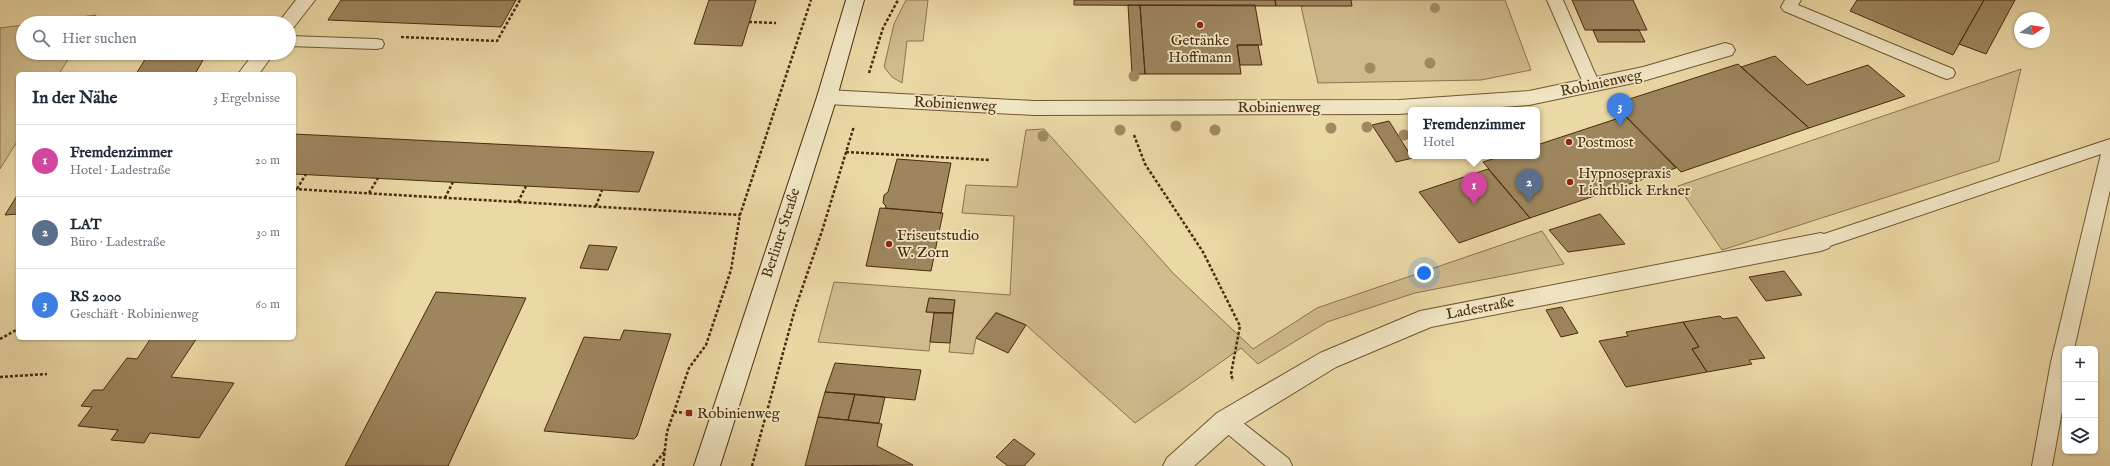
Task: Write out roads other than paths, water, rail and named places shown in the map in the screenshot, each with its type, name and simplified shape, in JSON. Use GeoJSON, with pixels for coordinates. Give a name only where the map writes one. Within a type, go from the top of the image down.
{"type":"FeatureCollection","features":[{"type":"Feature","properties":{"kind":"street"},"geometry":{"type":"LineString","coordinates":[[293,16],[306,0]]}},
{"type":"Feature","properties":{"kind":"street","name":"Berliner Straße"},"geometry":{"type":"LineString","coordinates":[[707,466],[827,97],[855,0]]}},
{"type":"Feature","properties":{"kind":"street","name":"Robinienweg"},"geometry":{"type":"LineString","coordinates":[[827,97],[1034,108],[1399,107],[1529,98],[1643,74],[1725,50]]}},
{"type":"Feature","properties":{"kind":"street"},"geometry":{"type":"LineString","coordinates":[[250,72],[259,60]]}},
{"type":"Feature","properties":{"kind":"street","name":"Ladestraße"},"geometry":{"type":"LineString","coordinates":[[1176,466],[1234,416],[1328,360],[1428,318],[1821,242]]}},
{"type":"Feature","properties":{"kind":"lane"},"geometry":{"type":"LineString","coordinates":[[1555,0],[1592,85]]}},
{"type":"Feature","properties":{"kind":"lane"},"geometry":{"type":"LineString","coordinates":[[1794,0],[1789,7],[1947,73]]}},
{"type":"Feature","properties":{"kind":"lane"},"geometry":{"type":"LineString","coordinates":[[296,41],[376,44]]}},
{"type":"Feature","properties":{"kind":"lane"},"geometry":{"type":"LineString","coordinates":[[1821,242],[2110,145]]}},
{"type":"Feature","properties":{"kind":"lane"},"geometry":{"type":"LineString","coordinates":[[2042,466],[2061,362],[2110,153]]}},
{"type":"Feature","properties":{"kind":"lane"},"geometry":{"type":"LineString","coordinates":[[1234,416],[1282,466]]}},
{"type":"Feature","properties":{"kind":"place","name":"Getränke Hoffmann"},"geometry":{"type":"Point","coordinates":[1200,25]}},
{"type":"Feature","properties":{"kind":"place","name":"RS 2000"},"geometry":{"type":"Point","coordinates":[1620,126]}},
{"type":"Feature","properties":{"kind":"place","name":"Postmost"},"geometry":{"type":"Point","coordinates":[1569,142]}},
{"type":"Feature","properties":{"kind":"place","name":"Hypnosepraxis Lichtblick Erkner"},"geometry":{"type":"Point","coordinates":[1570,182]}},
{"type":"Feature","properties":{"kind":"place","name":"LAT"},"geometry":{"type":"Point","coordinates":[1529,202]}},
{"type":"Feature","properties":{"kind":"place","name":"Fremdenzimmer"},"geometry":{"type":"Point","coordinates":[1474,205]}},
{"type":"Feature","properties":{"kind":"place","name":"Friseutstudio W. Zorn"},"geometry":{"type":"Point","coordinates":[889,244]}},
{"type":"Feature","properties":{"kind":"place","name":"Robinienweg"},"geometry":{"type":"Point","coordinates":[689,413]}}]}
